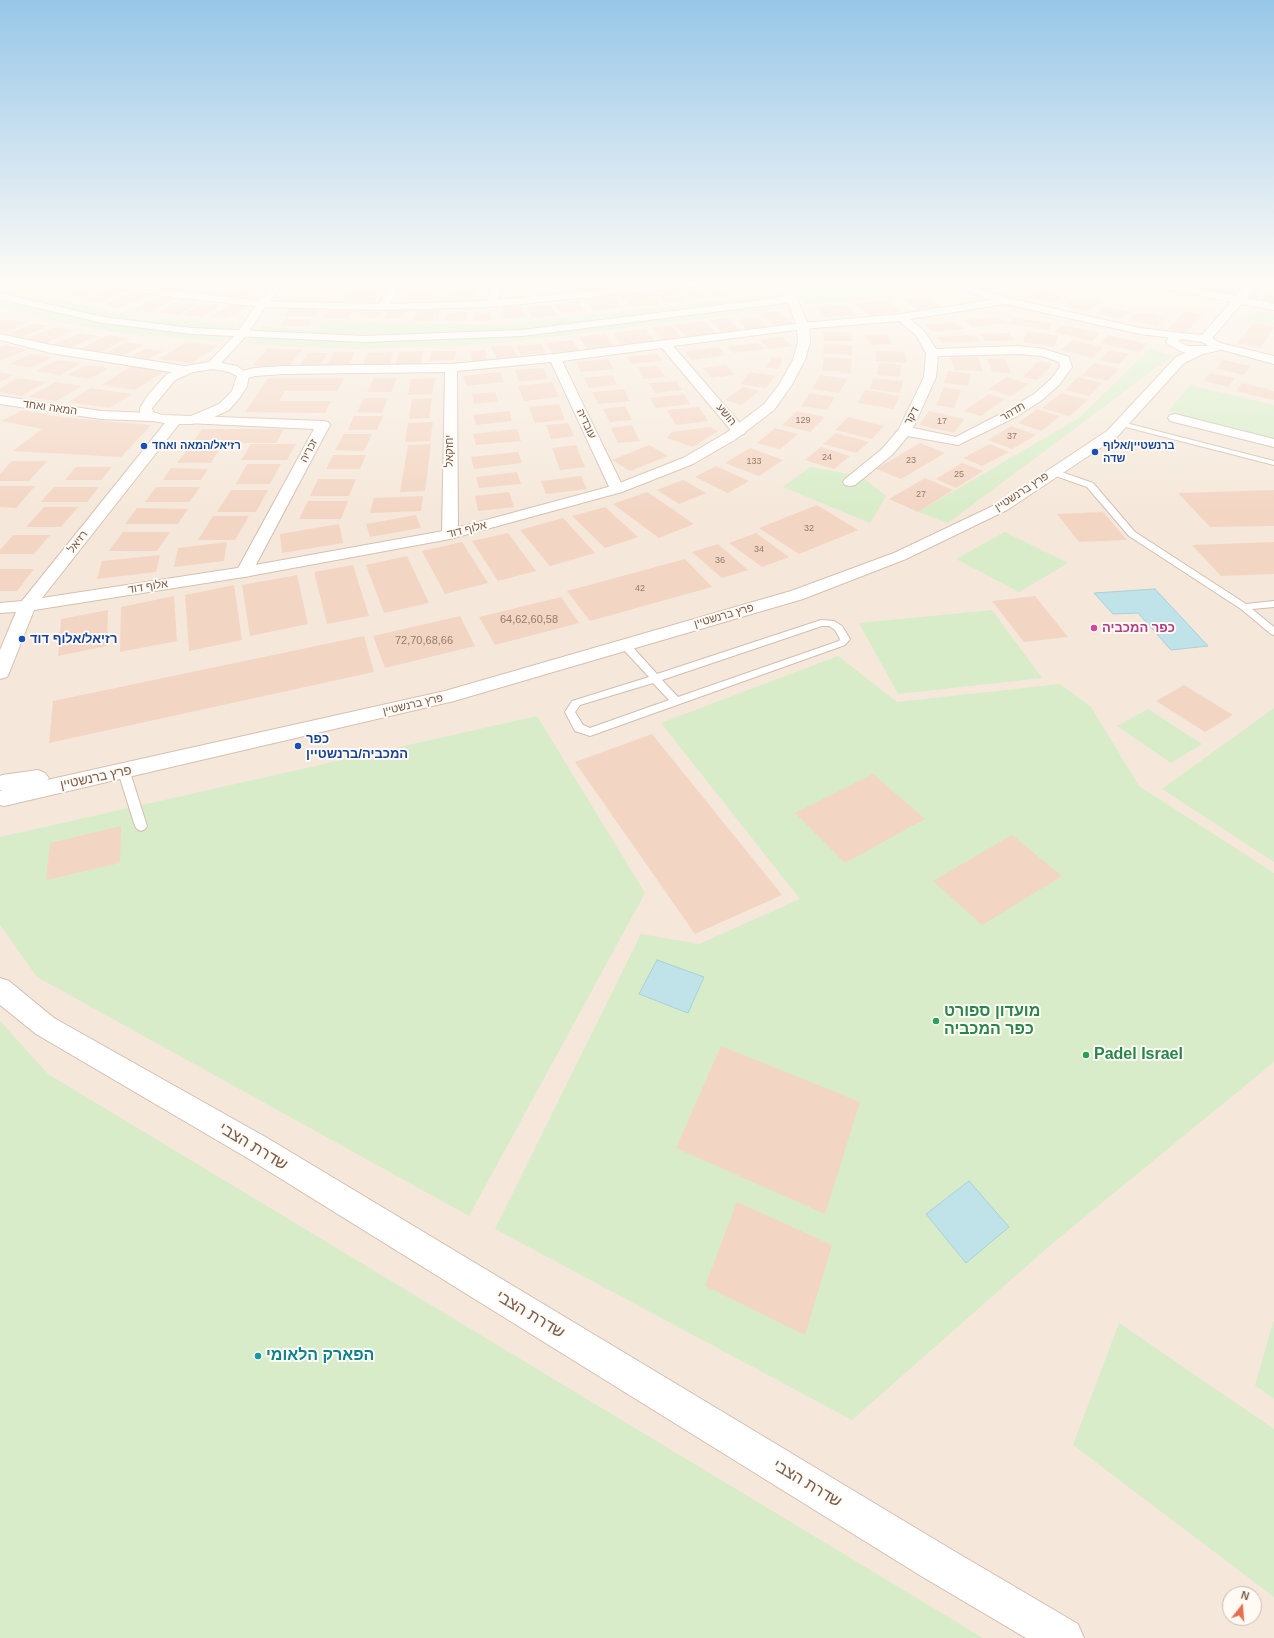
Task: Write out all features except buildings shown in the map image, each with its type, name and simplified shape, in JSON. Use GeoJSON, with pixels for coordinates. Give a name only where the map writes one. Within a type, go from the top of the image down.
{"type":"FeatureCollection","features":[{"type":"Feature","properties":{"kind":"street"},"geometry":{"type":"LineString","coordinates":[[111,358],[184,370]]}},
{"type":"Feature","properties":{"kind":"street"},"geometry":{"type":"LineString","coordinates":[[213,365],[219,358]]}},
{"type":"Feature","properties":{"kind":"street"},"geometry":{"type":"LineString","coordinates":[[174,421],[149,412],[171,377],[184,370],[213,365],[233,369],[243,375],[254,372],[283,370],[451,368],[550,358]]}},
{"type":"Feature","properties":{"kind":"street","name":"עובדיה"},"geometry":{"type":"LineString","coordinates":[[555,358],[617,489]]}},
{"type":"Feature","properties":{"kind":"street","name":"הושע"},"geometry":{"type":"LineString","coordinates":[[677,358],[739,431]]}},
{"type":"Feature","properties":{"kind":"street","name":"אלוף דוד"},"geometry":{"type":"LineString","coordinates":[[0,608],[27,606],[244,572],[370,550],[450,534],[617,489],[688,461],[739,431],[769,406],[785,386],[799,358]]}},
{"type":"Feature","properties":{"kind":"street","name":"דקר"},"geometry":{"type":"LineString","coordinates":[[850,482],[887,452],[905,431],[918,406],[930,377],[932,358]]}},
{"type":"Feature","properties":{"kind":"street","name":"תדהר"},"geometry":{"type":"LineString","coordinates":[[905,431],[958,442],[1011,414],[1038,397],[1055,382],[1066,367],[1065,360],[1060,358]]}},
{"type":"Feature","properties":{"kind":"street","name":"פרץ ברנשטיין"},"geometry":{"type":"LineString","coordinates":[[2,792],[124,772],[447,697],[797,595],[900,556],[1002,507],[1112,434],[1122,423],[1168,358]]}},
{"type":"Feature","properties":{"kind":"street","name":"יחזקאל"},"geometry":{"type":"LineString","coordinates":[[450,534],[451,368]]}},
{"type":"Feature","properties":{"kind":"street"},"geometry":{"type":"LineString","coordinates":[[211,419],[237,393],[241,386],[243,375]]}},
{"type":"Feature","properties":{"kind":"street","name":"המאה ואחד"},"geometry":{"type":"LineString","coordinates":[[0,400],[101,415],[149,412]]}},
{"type":"Feature","properties":{"kind":"street"},"geometry":{"type":"LineString","coordinates":[[0,414],[23,404]]}},
{"type":"Feature","properties":{"kind":"street"},"geometry":{"type":"LineString","coordinates":[[1175,418],[1274,443]]}},
{"type":"Feature","properties":{"kind":"street","name":"זכריה"},"geometry":{"type":"LineString","coordinates":[[174,421],[211,419],[323,425],[244,572]]}},
{"type":"Feature","properties":{"kind":"street","name":"רזיאל"},"geometry":{"type":"LineString","coordinates":[[0,674],[27,606],[174,421]]}},
{"type":"Feature","properties":{"kind":"street","name":"פרץ ברנשטיין"},"geometry":{"type":"LineString","coordinates":[[2,792],[211,752]]}},
{"type":"Feature","properties":{"kind":"street","name":"שדרת הצבי"},"geometry":{"type":"LineString","coordinates":[[0,989],[45,1026],[259,1150],[935,1562],[1064,1638]]}},
{"type":"Feature","properties":{"kind":"lane"},"geometry":{"type":"LineString","coordinates":[[1122,423],[1274,463]]}},
{"type":"Feature","properties":{"kind":"lane"},"geometry":{"type":"LineString","coordinates":[[1053,472],[1090,486],[1132,534],[1244,608],[1274,632]]}},
{"type":"Feature","properties":{"kind":"lane"},"geometry":{"type":"LineString","coordinates":[[1244,608],[1274,604]]}},
{"type":"Feature","properties":{"kind":"lane"},"geometry":{"type":"LineString","coordinates":[[822,622],[831,623],[838,628],[845,639],[842,643],[676,701],[590,732],[579,728],[570,712],[576,703],[657,678],[822,622]]}},
{"type":"Feature","properties":{"kind":"lane"},"geometry":{"type":"LineString","coordinates":[[625,645],[657,678],[676,701]]}},
{"type":"Feature","properties":{"kind":"lane"},"geometry":{"type":"LineString","coordinates":[[124,772],[141,826]]}},
{"type":"Feature","properties":{"kind":"shaded area"},"geometry":{"type":"Polygon","coordinates":[[[0,358],[1274,358],[1274,1638],[0,1638],[0,358]]]}},
{"type":"Feature","properties":{"kind":"green space"},"geometry":{"type":"Polygon","coordinates":[[[1140,358],[1169,358],[948,523],[918,512],[1079,418],[1140,358]]]}},
{"type":"Feature","properties":{"kind":"green space"},"geometry":{"type":"Polygon","coordinates":[[[1190,385],[1274,405],[1274,438],[1168,412],[1190,385]]]}},
{"type":"Feature","properties":{"kind":"green space"},"geometry":{"type":"Polygon","coordinates":[[[810,467],[861,476],[886,496],[870,523],[783,487],[810,467]]]}},
{"type":"Feature","properties":{"kind":"green space"},"geometry":{"type":"Polygon","coordinates":[[[1005,532],[1068,563],[1019,592],[956,559],[1005,532]]]}},
{"type":"Feature","properties":{"kind":"green space"},"geometry":{"type":"Polygon","coordinates":[[[992,610],[1042,678],[898,694],[859,623],[992,610]]]}},
{"type":"Feature","properties":{"kind":"green space","name":"מועדון ספורט כפר המכביה"},"geometry":{"type":"Polygon","coordinates":[[[838,656],[897,702],[1060,684],[1091,707],[1139,786],[1274,873],[1274,1062],[1054,1242],[852,1420],[495,1229],[641,934],[699,944],[800,899],[661,723],[838,656]]]}},
{"type":"Feature","properties":{"kind":"green space"},"geometry":{"type":"Polygon","coordinates":[[[1274,708],[1274,862],[1162,789],[1274,708]]]}},
{"type":"Feature","properties":{"kind":"green space"},"geometry":{"type":"Polygon","coordinates":[[[1148,709],[1202,744],[1171,763],[1117,726],[1148,709]]]}},
{"type":"Feature","properties":{"kind":"green space"},"geometry":{"type":"Polygon","coordinates":[[[537,716],[645,893],[469,1216],[37,977],[0,925],[0,837],[537,716]]]}},
{"type":"Feature","properties":{"kind":"green space","name":"הפארק הלאומי"},"geometry":{"type":"Polygon","coordinates":[[[0,1021],[48,1074],[983,1638],[0,1638],[0,1021]]]}},
{"type":"Feature","properties":{"kind":"green space"},"geometry":{"type":"Polygon","coordinates":[[[1274,1319],[1274,1399],[1255,1385],[1274,1319]]]}},
{"type":"Feature","properties":{"kind":"green space"},"geometry":{"type":"Polygon","coordinates":[[[1119,1323],[1274,1429],[1274,1597],[1262,1588],[1262,1586],[1259,1586],[1073,1445],[1119,1323]]]}},
{"type":"Feature","properties":{"kind":"water"},"geometry":{"type":"Polygon","coordinates":[[[1155,589],[1208,646],[1171,650],[1138,613],[1113,614],[1094,593],[1155,589]]]}},
{"type":"Feature","properties":{"kind":"water"},"geometry":{"type":"Polygon","coordinates":[[[657,960],[704,977],[688,1013],[639,994],[657,960]]]}},
{"type":"Feature","properties":{"kind":"water"},"geometry":{"type":"Polygon","coordinates":[[[969,1181],[1009,1227],[966,1263],[926,1214],[969,1181]]]}},
{"type":"Feature","properties":{"kind":"place","name":"רזיאל/המאה ואחד"},"geometry":{"type":"Point","coordinates":[144,446]}},
{"type":"Feature","properties":{"kind":"place","name":"ברנשטיין/אלוף שדה"},"geometry":{"type":"Point","coordinates":[1095,452]}},
{"type":"Feature","properties":{"kind":"place","name":"כפר המכביה"},"geometry":{"type":"Point","coordinates":[1094,628]}},
{"type":"Feature","properties":{"kind":"place","name":"רזיאל/אלוף דוד"},"geometry":{"type":"Point","coordinates":[22,639]}},
{"type":"Feature","properties":{"kind":"place","name":"כפר המכביה/ברנשטיין"},"geometry":{"type":"Point","coordinates":[298,746]}},
{"type":"Feature","properties":{"kind":"place","name":"מועדון ספורט כפר המכביה"},"geometry":{"type":"Point","coordinates":[936,1021]}},
{"type":"Feature","properties":{"kind":"place","name":"Padel Israel"},"geometry":{"type":"Point","coordinates":[1086,1055]}},
{"type":"Feature","properties":{"kind":"place","name":"הפארק הלאומי"},"geometry":{"type":"Point","coordinates":[258,1356]}}]}
